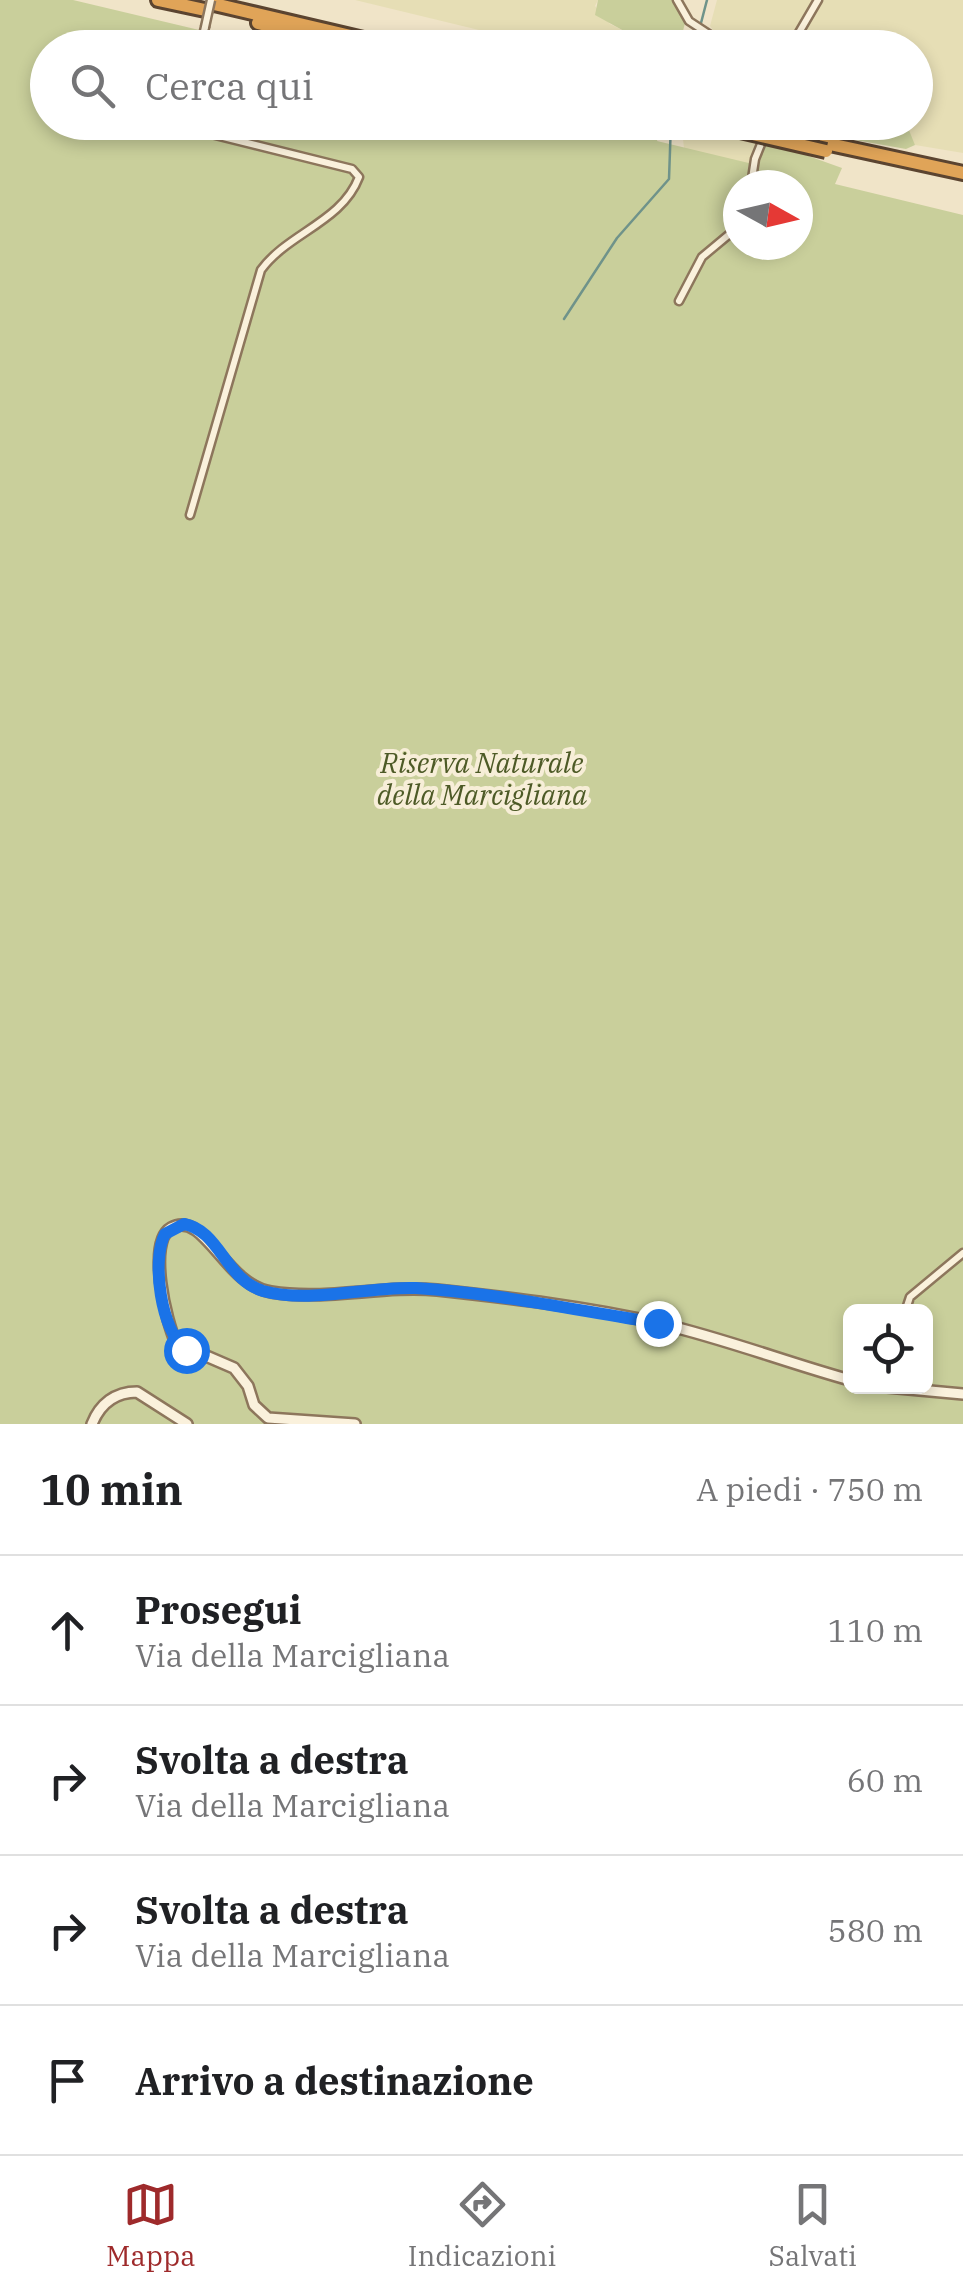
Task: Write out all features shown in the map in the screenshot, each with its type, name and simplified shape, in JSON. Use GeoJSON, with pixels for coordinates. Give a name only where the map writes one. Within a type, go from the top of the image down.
{"type":"FeatureCollection","features":[{"type":"Feature","properties":{"kind":"highway"},"geometry":{"type":"LineString","coordinates":[[158,0],[207,5],[320,30]]}},
{"type":"Feature","properties":{"kind":"highway"},"geometry":{"type":"LineString","coordinates":[[207,5],[293,30]]}},
{"type":"Feature","properties":{"kind":"highway"},"geometry":{"type":"LineString","coordinates":[[791,140],[963,172]]}},
{"type":"Feature","properties":{"kind":"highway"},"geometry":{"type":"LineString","coordinates":[[800,140],[963,181]]}},
{"type":"Feature","properties":{"kind":"street"},"geometry":{"type":"LineString","coordinates":[[677,0],[689,21],[703,30]]}},
{"type":"Feature","properties":{"kind":"street"},"geometry":{"type":"LineString","coordinates":[[800,30],[818,0]]}},
{"type":"Feature","properties":{"kind":"street"},"geometry":{"type":"LineString","coordinates":[[204,30],[207,5]]}},
{"type":"Feature","properties":{"kind":"street"},"geometry":{"type":"LineString","coordinates":[[190,515],[261,270],[289,241],[330,215],[359,177],[352,169],[235,140]]}},
{"type":"Feature","properties":{"kind":"street"},"geometry":{"type":"LineString","coordinates":[[753,170],[763,140]]}},
{"type":"Feature","properties":{"kind":"street"},"geometry":{"type":"LineString","coordinates":[[679,301],[702,256],[723,240]]}},
{"type":"Feature","properties":{"kind":"street"},"geometry":{"type":"LineString","coordinates":[[355,1424],[268,1418],[254,1406],[248,1386],[234,1368],[176,1343],[159,1262],[161,1242],[170,1228],[184,1224],[199,1229],[233,1274],[262,1290],[291,1294],[417,1288],[658,1323],[843,1378]]}},
{"type":"Feature","properties":{"kind":"street"},"geometry":{"type":"LineString","coordinates":[[908,1304],[910,1297],[963,1253]]}},
{"type":"Feature","properties":{"kind":"street"},"geometry":{"type":"LineString","coordinates":[[933,1391],[963,1394]]}},
{"type":"Feature","properties":{"kind":"street"},"geometry":{"type":"LineString","coordinates":[[92,1424],[100,1408],[126,1392],[147,1395],[187,1424]]}},
{"type":"Feature","properties":{"kind":"shaded area"},"geometry":{"type":"Polygon","coordinates":[[[355,0],[598,0],[595,6],[610,24],[622,30],[479,30],[355,0]]]}},
{"type":"Feature","properties":{"kind":"shaded area"},"geometry":{"type":"Polygon","coordinates":[[[717,0],[816,0],[797,30],[713,30],[710,26],[717,0]]]}},
{"type":"Feature","properties":{"kind":"shaded area"},"geometry":{"type":"Polygon","coordinates":[[[823,0],[963,0],[963,153],[915,145],[912,140],[933,140],[933,30],[806,30],[823,0]]]}},
{"type":"Feature","properties":{"kind":"shaded area"},"geometry":{"type":"Polygon","coordinates":[[[683,140],[757,140],[750,170],[723,170],[723,174],[685,156],[683,140]]]}},
{"type":"Feature","properties":{"kind":"green space","name":"Riserva Naturale della Marcigliana"},"geometry":{"type":"Polygon","coordinates":[[[0,0],[73,0],[199,30],[30,30],[30,140],[657,140],[757,165],[767,140],[803,140],[800,153],[842,168],[835,184],[963,215],[963,1424],[0,1424],[0,0]]]}},
{"type":"Feature","properties":{"kind":"green space"},"geometry":{"type":"Polygon","coordinates":[[[598,0],[676,0],[685,23],[683,30],[622,30],[595,15],[598,0]]]}},
{"type":"Feature","properties":{"kind":"green space","name":"Riserva Naturale della Marcigliana"},"geometry":{"type":"Polygon","coordinates":[[[856,140],[913,140],[915,145],[906,149],[856,140]]]}},
{"type":"Feature","properties":{"kind":"waterway"},"geometry":{"type":"LineString","coordinates":[[701,23],[707,0]]}},
{"type":"Feature","properties":{"kind":"waterway"},"geometry":{"type":"LineString","coordinates":[[564,319],[617,238],[669,179],[670,140]]}},
{"type":"Feature","properties":{"kind":"route"},"geometry":{"type":"LineString","coordinates":[[186,1350],[176,1343],[170,1330],[159,1262],[165,1234],[184,1224],[204,1233],[240,1280],[262,1290],[291,1294],[417,1288],[658,1323]]}}]}
